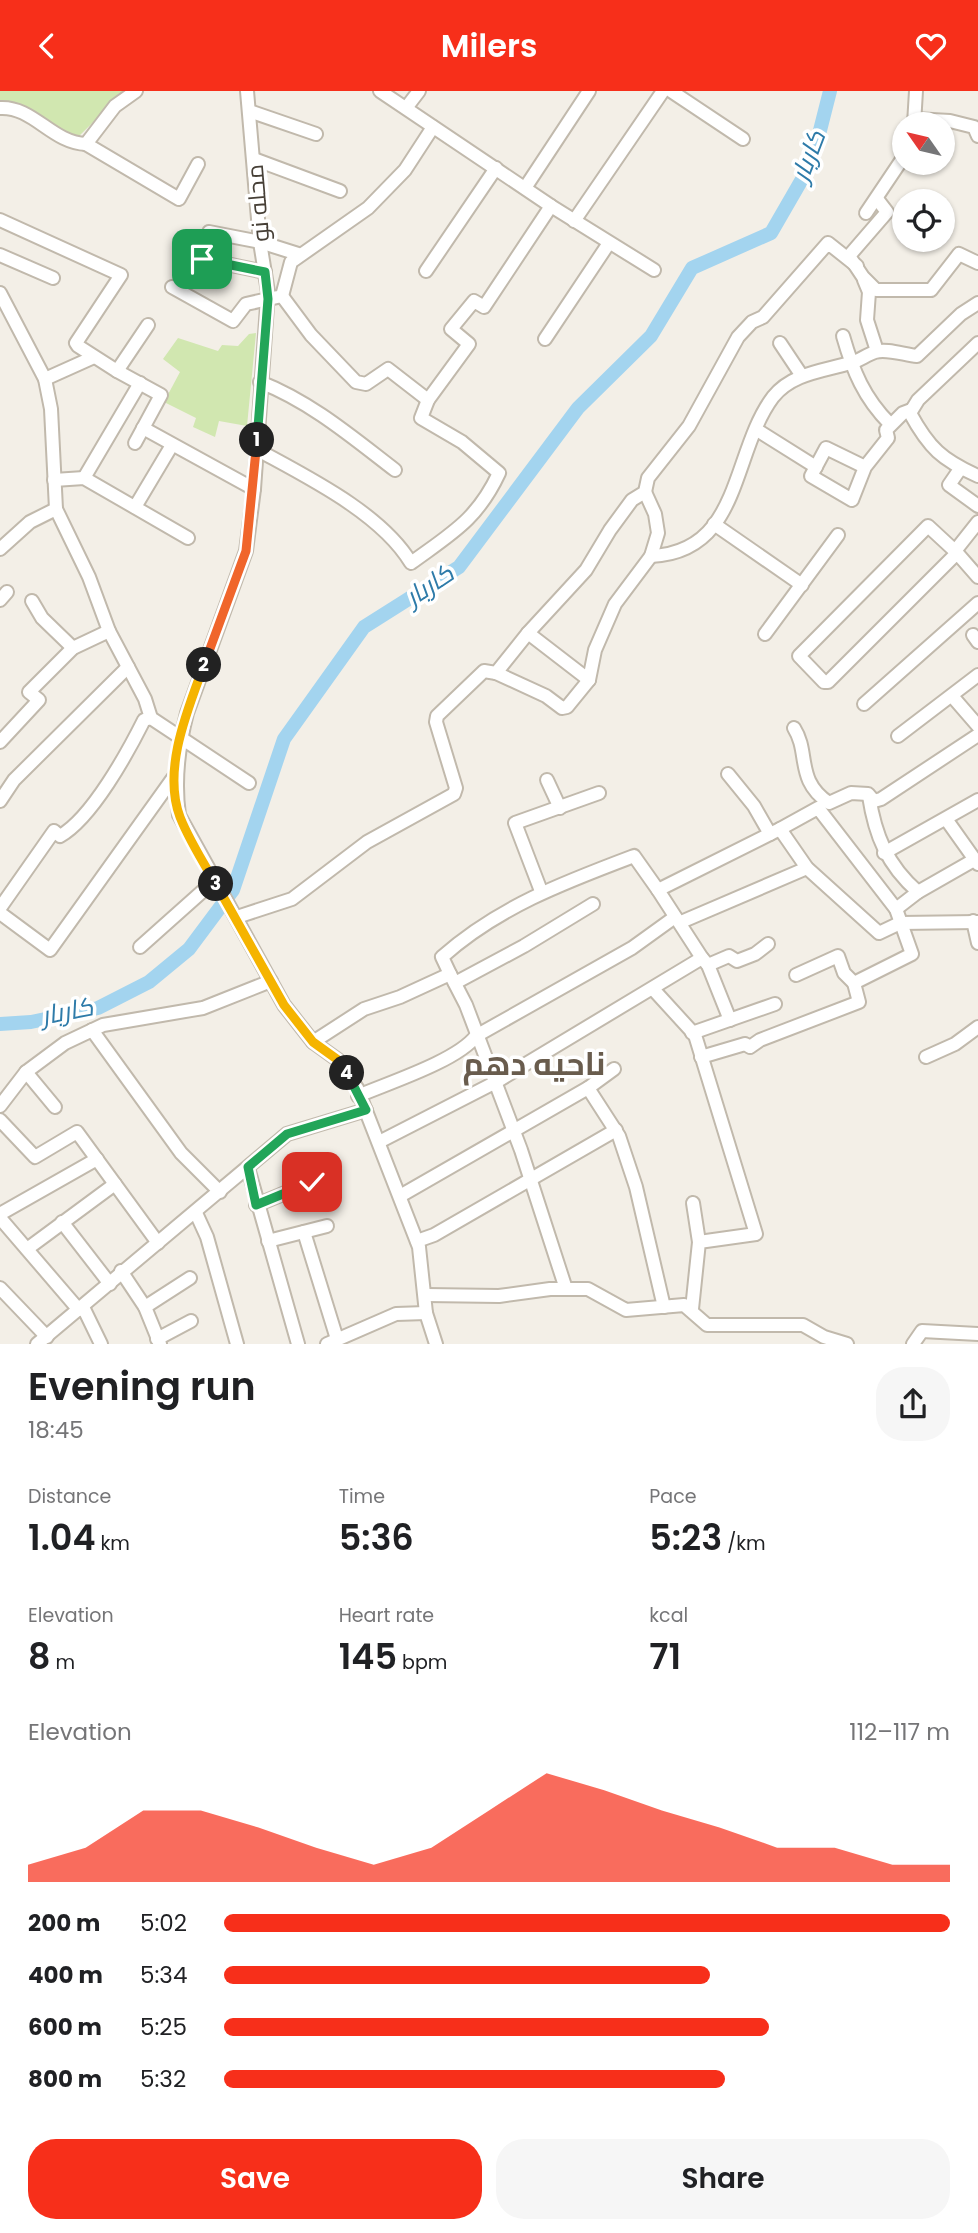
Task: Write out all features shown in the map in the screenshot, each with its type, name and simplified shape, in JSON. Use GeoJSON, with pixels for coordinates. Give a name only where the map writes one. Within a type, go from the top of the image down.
{"type":"FeatureCollection","features":[{"type":"Feature","properties":{"kind":"street"},"geometry":{"type":"LineString","coordinates":[[86,144],[115,106],[136,91]]}},
{"type":"Feature","properties":{"kind":"street","name":"محله نو"},"geometry":{"type":"LineString","coordinates":[[247,91],[260,241],[268,299],[254,489],[246,551],[180,739],[176,773],[179,815],[284,1005],[313,1042],[338,1060],[357,1088],[417,1241],[426,1295],[425,1313]]}},
{"type":"Feature","properties":{"kind":"street"},"geometry":{"type":"LineString","coordinates":[[380,91],[551,206],[654,271]]}},
{"type":"Feature","properties":{"kind":"street"},"geometry":{"type":"LineString","coordinates":[[406,108],[419,91]]}},
{"type":"Feature","properties":{"kind":"street"},"geometry":{"type":"LineString","coordinates":[[525,188],[589,91]]}},
{"type":"Feature","properties":{"kind":"street"},"geometry":{"type":"LineString","coordinates":[[574,221],[663,91]]}},
{"type":"Feature","properties":{"kind":"street"},"geometry":{"type":"LineString","coordinates":[[671,91],[743,139]]}},
{"type":"Feature","properties":{"kind":"street"},"geometry":{"type":"LineString","coordinates":[[915,112],[916,91]]}},
{"type":"Feature","properties":{"kind":"street"},"geometry":{"type":"LineString","coordinates":[[0,108],[19,111],[66,143],[86,144],[179,199],[198,164]]}},
{"type":"Feature","properties":{"kind":"street"},"geometry":{"type":"LineString","coordinates":[[249,111],[316,134]]}},
{"type":"Feature","properties":{"kind":"street"},"geometry":{"type":"LineString","coordinates":[[956,122],[974,127],[978,136]]}},
{"type":"Feature","properties":{"kind":"street"},"geometry":{"type":"LineString","coordinates":[[428,400],[388,369],[366,384],[356,382],[311,335],[282,296],[290,262],[298,254],[342,229],[368,208],[405,170],[433,127]]}},
{"type":"Feature","properties":{"kind":"street"},"geometry":{"type":"LineString","coordinates":[[254,159],[340,191]]}},
{"type":"Feature","properties":{"kind":"street"},"geometry":{"type":"LineString","coordinates":[[426,271],[496,168]]}},
{"type":"Feature","properties":{"kind":"street"},"geometry":{"type":"LineString","coordinates":[[866,213],[892,175]]}},
{"type":"Feature","properties":{"kind":"street"},"geometry":{"type":"LineString","coordinates":[[877,199],[887,212],[849,255],[869,292],[867,320],[877,351]]}},
{"type":"Feature","properties":{"kind":"street"},"geometry":{"type":"LineString","coordinates":[[256,449],[316,482],[398,541],[411,563],[471,519],[486,500],[499,473],[462,442],[421,418],[428,400],[468,344],[451,329],[474,301],[484,307],[551,206]]}},
{"type":"Feature","properties":{"kind":"street"},"geometry":{"type":"LineString","coordinates":[[0,220],[121,275],[76,343],[94,357],[161,395],[135,443]]}},
{"type":"Feature","properties":{"kind":"street"},"geometry":{"type":"LineString","coordinates":[[209,232],[260,241],[298,254]]}},
{"type":"Feature","properties":{"kind":"street"},"geometry":{"type":"LineString","coordinates":[[545,339],[609,243]]}},
{"type":"Feature","properties":{"kind":"street"},"geometry":{"type":"LineString","coordinates":[[236,915],[292,899],[367,842],[454,793],[456,788],[436,722],[437,716],[484,671],[496,673],[546,696],[562,708],[567,707],[589,680],[595,650],[615,604],[651,556],[657,533],[655,514],[645,492],[648,478],[690,426],[722,363],[752,322],[763,317],[828,243],[876,290],[932,289],[959,254],[978,263]]}},
{"type":"Feature","properties":{"kind":"street"},"geometry":{"type":"LineString","coordinates":[[0,255],[53,278]]}},
{"type":"Feature","properties":{"kind":"street"},"geometry":{"type":"LineString","coordinates":[[202,259],[265,272]]}},
{"type":"Feature","properties":{"kind":"street"},"geometry":{"type":"LineString","coordinates":[[172,287],[233,321],[246,304],[282,296]]}},
{"type":"Feature","properties":{"kind":"street"},"geometry":{"type":"LineString","coordinates":[[0,293],[45,379],[51,409],[56,509],[89,577],[109,631],[145,699],[151,718],[249,783]]}},
{"type":"Feature","properties":{"kind":"street"},"geometry":{"type":"LineString","coordinates":[[651,556],[691,547],[715,524],[731,498],[738,470],[774,396],[802,376],[851,363],[877,351],[917,356],[961,313],[978,303]]}},
{"type":"Feature","properties":{"kind":"street"},"geometry":{"type":"LineString","coordinates":[[117,371],[148,325]]}},
{"type":"Feature","properties":{"kind":"street"},"geometry":{"type":"LineString","coordinates":[[843,336],[861,386],[890,424]]}},
{"type":"Feature","properties":{"kind":"street"},"geometry":{"type":"LineString","coordinates":[[780,343],[802,376]]}},
{"type":"Feature","properties":{"kind":"street"},"geometry":{"type":"LineString","coordinates":[[865,467],[826,448],[811,476],[852,500],[865,467],[888,438],[886,430],[890,424],[911,410],[977,347]]}},
{"type":"Feature","properties":{"kind":"street"},"geometry":{"type":"LineString","coordinates":[[45,379],[94,357]]}},
{"type":"Feature","properties":{"kind":"street"},"geometry":{"type":"LineString","coordinates":[[260,382],[290,394],[395,470]]}},
{"type":"Feature","properties":{"kind":"street"},"geometry":{"type":"LineString","coordinates":[[84,478],[140,383]]}},
{"type":"Feature","properties":{"kind":"street"},"geometry":{"type":"LineString","coordinates":[[911,410],[924,438],[946,461],[977,474]]}},
{"type":"Feature","properties":{"kind":"street"},"geometry":{"type":"LineString","coordinates":[[143,428],[254,489]]}},
{"type":"Feature","properties":{"kind":"street"},"geometry":{"type":"LineString","coordinates":[[757,430],[816,467]]}},
{"type":"Feature","properties":{"kind":"street"},"geometry":{"type":"LineString","coordinates":[[135,507],[172,445]]}},
{"type":"Feature","properties":{"kind":"street"},"geometry":{"type":"LineString","coordinates":[[960,469],[949,485],[978,506]]}},
{"type":"Feature","properties":{"kind":"street"},"geometry":{"type":"LineString","coordinates":[[54,480],[84,478],[188,538]]}},
{"type":"Feature","properties":{"kind":"street"},"geometry":{"type":"LineString","coordinates":[[496,673],[528,633],[586,570],[632,500],[645,492]]}},
{"type":"Feature","properties":{"kind":"street"},"geometry":{"type":"LineString","coordinates":[[0,549],[30,522],[56,509]]}},
{"type":"Feature","properties":{"kind":"street"},"geometry":{"type":"LineString","coordinates":[[978,522],[956,552],[828,682],[824,682],[799,656],[928,526],[956,552],[978,577]]}},
{"type":"Feature","properties":{"kind":"street"},"geometry":{"type":"LineString","coordinates":[[715,524],[802,585]]}},
{"type":"Feature","properties":{"kind":"street"},"geometry":{"type":"LineString","coordinates":[[765,634],[838,535]]}},
{"type":"Feature","properties":{"kind":"street"},"geometry":{"type":"LineString","coordinates":[[33,601],[42,618],[74,648]]}},
{"type":"Feature","properties":{"kind":"street"},"geometry":{"type":"LineString","coordinates":[[864,704],[978,603]]}},
{"type":"Feature","properties":{"kind":"street"},"geometry":{"type":"LineString","coordinates":[[0,742],[39,700],[29,692],[74,648],[109,631]]}},
{"type":"Feature","properties":{"kind":"street"},"geometry":{"type":"LineString","coordinates":[[528,633],[589,680]]}},
{"type":"Feature","properties":{"kind":"street"},"geometry":{"type":"LineString","coordinates":[[0,801],[14,780],[128,667]]}},
{"type":"Feature","properties":{"kind":"street"},"geometry":{"type":"LineString","coordinates":[[898,736],[978,675]]}},
{"type":"Feature","properties":{"kind":"street"},"geometry":{"type":"LineString","coordinates":[[952,696],[978,726]]}},
{"type":"Feature","properties":{"kind":"street"},"geometry":{"type":"LineString","coordinates":[[151,718],[144,720],[125,760],[69,831],[60,835],[54,831],[0,911],[50,950],[176,773]]}},
{"type":"Feature","properties":{"kind":"street"},"geometry":{"type":"LineString","coordinates":[[794,728],[799,736],[804,772],[819,797],[829,803],[851,793],[869,794]]}},
{"type":"Feature","properties":{"kind":"street"},"geometry":{"type":"LineString","coordinates":[[869,794],[874,801],[881,799],[978,735]]}},
{"type":"Feature","properties":{"kind":"street"},"geometry":{"type":"LineString","coordinates":[[728,774],[807,868],[879,933],[900,923],[975,921],[978,943]]}},
{"type":"Feature","properties":{"kind":"street"},"geometry":{"type":"LineString","coordinates":[[547,780],[560,808]]}},
{"type":"Feature","properties":{"kind":"street"},"geometry":{"type":"LineString","coordinates":[[541,891],[513,825],[517,821],[600,793]]}},
{"type":"Feature","properties":{"kind":"street"},"geometry":{"type":"LineString","coordinates":[[869,794],[874,830],[884,853],[918,892]]}},
{"type":"Feature","properties":{"kind":"street"},"geometry":{"type":"LineString","coordinates":[[884,853],[978,800]]}},
{"type":"Feature","properties":{"kind":"street"},"geometry":{"type":"LineString","coordinates":[[658,890],[818,808],[896,909],[912,954],[854,983]]}},
{"type":"Feature","properties":{"kind":"street"},"geometry":{"type":"LineString","coordinates":[[896,909],[918,892],[976,862],[946,819]]}},
{"type":"Feature","properties":{"kind":"street"},"geometry":{"type":"LineString","coordinates":[[566,1289],[496,1082],[442,957],[508,909],[541,891],[634,856],[705,961],[730,1020]]}},
{"type":"Feature","properties":{"kind":"street"},"geometry":{"type":"LineString","coordinates":[[358,1096],[412,1074],[469,1046],[476,1036],[678,919],[807,868]]}},
{"type":"Feature","properties":{"kind":"street"},"geometry":{"type":"LineString","coordinates":[[140,947],[214,881]]}},
{"type":"Feature","properties":{"kind":"street"},"geometry":{"type":"LineString","coordinates":[[313,1042],[364,1009],[452,979],[524,946],[593,904]]}},
{"type":"Feature","properties":{"kind":"street"},"geometry":{"type":"LineString","coordinates":[[379,1142],[496,1082],[705,961],[729,956],[737,961],[755,954],[768,944]]}},
{"type":"Feature","properties":{"kind":"street"},"geometry":{"type":"LineString","coordinates":[[701,1057],[746,1044],[750,1047],[760,1040],[859,1002],[854,983],[844,973],[838,956],[796,975]]}},
{"type":"Feature","properties":{"kind":"street"},"geometry":{"type":"LineString","coordinates":[[0,1106],[26,1072],[65,1043],[92,1030],[103,1025],[203,1008],[271,981]]}},
{"type":"Feature","properties":{"kind":"street"},"geometry":{"type":"LineString","coordinates":[[653,989],[692,1033],[756,1234],[699,1242]]}},
{"type":"Feature","properties":{"kind":"street"},"geometry":{"type":"LineString","coordinates":[[692,1033],[775,1004]]}},
{"type":"Feature","properties":{"kind":"street"},"geometry":{"type":"LineString","coordinates":[[926,1057],[955,1044],[978,1027]]}},
{"type":"Feature","properties":{"kind":"street"},"geometry":{"type":"LineString","coordinates":[[92,1030],[181,1153],[220,1192]]}},
{"type":"Feature","properties":{"kind":"street"},"geometry":{"type":"LineString","coordinates":[[400,1196],[587,1088],[614,1069]]}},
{"type":"Feature","properties":{"kind":"street"},"geometry":{"type":"LineString","coordinates":[[26,1072],[55,1107]]}},
{"type":"Feature","properties":{"kind":"street"},"geometry":{"type":"LineString","coordinates":[[587,1088],[616,1131],[636,1187],[664,1307]]}},
{"type":"Feature","properties":{"kind":"street"},"geometry":{"type":"LineString","coordinates":[[0,1288],[42,1340],[287,1134],[366,1110]]}},
{"type":"Feature","properties":{"kind":"street"},"geometry":{"type":"LineString","coordinates":[[0,1120],[35,1157],[77,1132],[158,1243]]}},
{"type":"Feature","properties":{"kind":"street"},"geometry":{"type":"LineString","coordinates":[[417,1241],[434,1235],[616,1131]]}},
{"type":"Feature","properties":{"kind":"street"},"geometry":{"type":"LineString","coordinates":[[97,1159],[0,1216],[81,1309],[101,1344]]}},
{"type":"Feature","properties":{"kind":"street"},"geometry":{"type":"LineString","coordinates":[[248,1167],[256,1205],[298,1344]]}},
{"type":"Feature","properties":{"kind":"street"},"geometry":{"type":"LineString","coordinates":[[256,1205],[312,1182]]}},
{"type":"Feature","properties":{"kind":"street"},"geometry":{"type":"LineString","coordinates":[[27,1249],[115,1184]]}},
{"type":"Feature","properties":{"kind":"street"},"geometry":{"type":"LineString","coordinates":[[692,1309],[699,1242],[694,1203]]}},
{"type":"Feature","properties":{"kind":"street"},"geometry":{"type":"LineString","coordinates":[[196,1213],[207,1237],[237,1344]]}},
{"type":"Feature","properties":{"kind":"street"},"geometry":{"type":"LineString","coordinates":[[62,1222],[110,1283]]}},
{"type":"Feature","properties":{"kind":"street"},"geometry":{"type":"LineString","coordinates":[[268,1241],[327,1226]]}},
{"type":"Feature","properties":{"kind":"street"},"geometry":{"type":"LineString","coordinates":[[304,1232],[332,1342],[396,1314],[425,1313],[436,1344]]}},
{"type":"Feature","properties":{"kind":"street"},"geometry":{"type":"LineString","coordinates":[[121,1271],[145,1307],[158,1341],[191,1321]]}},
{"type":"Feature","properties":{"kind":"street"},"geometry":{"type":"LineString","coordinates":[[145,1307],[190,1278]]}},
{"type":"Feature","properties":{"kind":"street"},"geometry":{"type":"LineString","coordinates":[[426,1295],[499,1296],[588,1289],[626,1310],[684,1305],[692,1309],[707,1325],[803,1325],[824,1337],[848,1344]]}},
{"type":"Feature","properties":{"kind":"street"},"geometry":{"type":"LineString","coordinates":[[913,1344],[922,1331],[978,1334]]}},
{"type":"Feature","properties":{"kind":"green space"},"geometry":{"type":"Polygon","coordinates":[[[0,91],[125,91],[77,138],[70,138],[21,104],[0,100],[0,91]]]}},
{"type":"Feature","properties":{"kind":"green space"},"geometry":{"type":"Polygon","coordinates":[[[256,333],[247,426],[219,421],[215,437],[193,427],[196,418],[164,402],[180,372],[163,359],[178,338],[218,351],[222,345],[238,346],[249,334],[256,333]]]}},
{"type":"Feature","properties":{"kind":"waterway","name":"کاربار"},"geometry":{"type":"LineString","coordinates":[[0,1024],[31,1022],[98,1008],[149,982],[189,949],[233,890],[284,739],[364,627],[459,567],[578,408],[651,336],[692,268],[771,233],[812,162],[830,91]]}},
{"type":"Feature","properties":{"kind":"district","name":"ناحیه دهم"},"geometry":{"type":"Point","coordinates":[534,1064]}},
{"type":"Feature","properties":{"kind":"route"},"geometry":{"type":"LineString","coordinates":[[202,259],[265,272],[268,299],[254,489],[246,551],[187,713],[180,739],[175,785],[179,815],[194,846],[237,917],[284,1005],[313,1042],[338,1060],[357,1088],[358,1096],[366,1110],[287,1134],[248,1167],[256,1205],[312,1182]]}}]}
